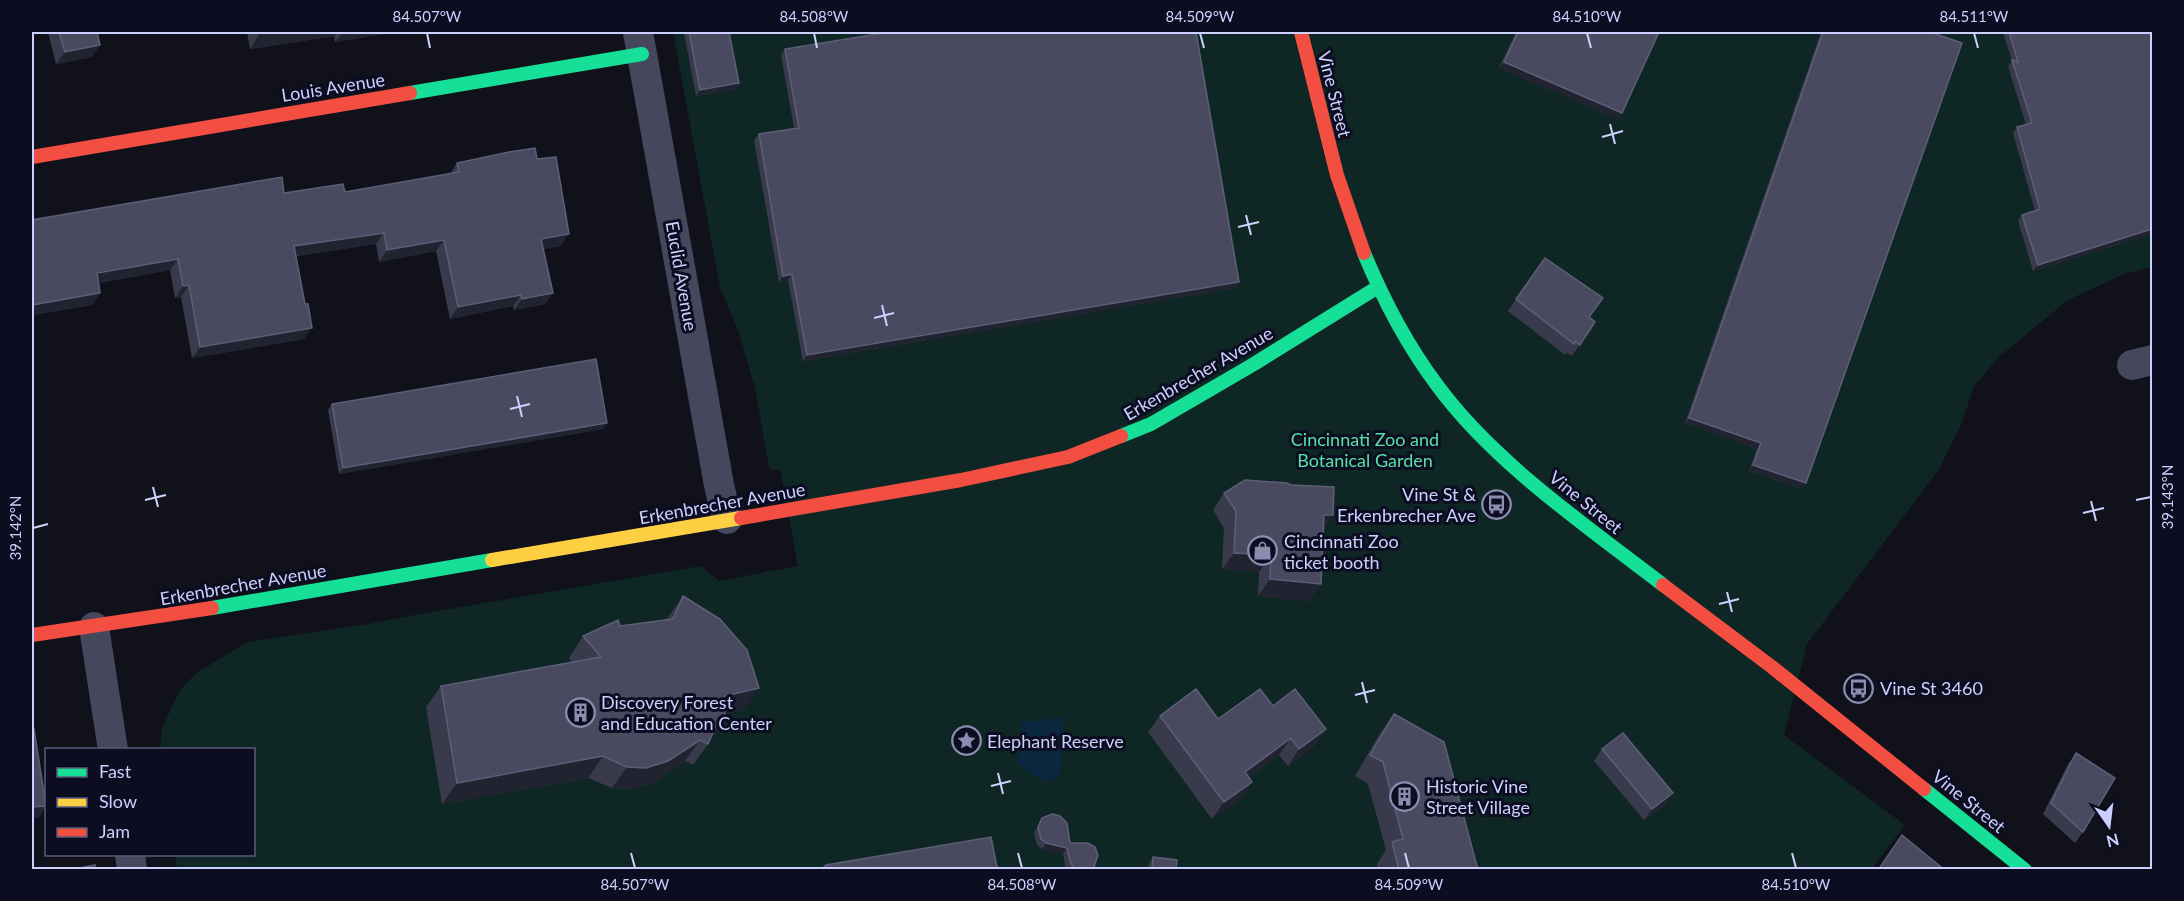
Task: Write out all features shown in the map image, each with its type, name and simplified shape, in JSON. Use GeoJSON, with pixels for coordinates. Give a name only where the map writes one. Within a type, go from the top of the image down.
{"type":"FeatureCollection","features":[{"type":"Feature","properties":{"kind":"street","name":"Vine Street"},"geometry":{"type":"LineString","coordinates":[[1301,32],[1337,175],[1353,224],[1378,287],[1437,386],[1464,418],[1506,460],[1574,517],[1772,666],[2025,870]]}},
{"type":"Feature","properties":{"kind":"street","name":"Louis Avenue"},"geometry":{"type":"LineString","coordinates":[[32,157],[640,43]]}},
{"type":"Feature","properties":{"kind":"street","name":"Euclid Avenue"},"geometry":{"type":"LineString","coordinates":[[640,43],[727,519]]}},
{"type":"Feature","properties":{"kind":"street","name":"Erkenbrecher Avenue"},"geometry":{"type":"LineString","coordinates":[[32,635],[94,627],[961,480],[1068,457],[1151,424],[1254,364],[1378,287]]}},
{"type":"Feature","properties":{"kind":"street"},"geometry":{"type":"LineString","coordinates":[[94,627],[113,748]]}},
{"type":"Feature","properties":{"kind":"green space","name":"Cincinnati Zoo and Botanical Garden"},"geometry":{"type":"Polygon","coordinates":[[[673,32],[2152,32],[2152,267],[2124,274],[2068,300],[1999,357],[1974,386],[1961,425],[1939,469],[1807,644],[1784,735],[1905,825],[1872,869],[177,869],[175,856],[255,856],[255,748],[160,748],[162,729],[178,693],[195,674],[247,642],[369,624],[701,566],[719,581],[798,566],[780,469],[773,470],[769,467],[755,388],[740,336],[720,287],[673,32]]]}},
{"type":"Feature","properties":{"kind":"water"},"geometry":{"type":"Polygon","coordinates":[[[1062,718],[1064,730],[1059,778],[1042,781],[1017,763],[1021,722],[1062,718]]]}},
{"type":"Feature","properties":{"kind":"building"},"geometry":{"type":"Polygon","coordinates":[[[59,32],[97,32],[100,45],[65,52],[59,32]]]}},
{"type":"Feature","properties":{"kind":"building"},"geometry":{"type":"Polygon","coordinates":[[[689,32],[729,32],[739,83],[700,90],[689,32]]]}},
{"type":"Feature","properties":{"kind":"building"},"geometry":{"type":"Polygon","coordinates":[[[889,32],[1196,32],[1239,282],[807,355],[792,274],[783,276],[759,134],[799,128],[785,49],[889,32]]]}},
{"type":"Feature","properties":{"kind":"building"},"geometry":{"type":"Polygon","coordinates":[[[1518,32],[1659,32],[1622,113],[1504,62],[1518,32]]]}},
{"type":"Feature","properties":{"kind":"building"},"geometry":{"type":"Polygon","coordinates":[[[1823,32],[1930,32],[1962,43],[1806,483],[1753,465],[1761,443],[1689,418],[1823,32]]]}},
{"type":"Feature","properties":{"kind":"building"},"geometry":{"type":"Polygon","coordinates":[[[2009,32],[2152,32],[2152,229],[2038,265],[2022,215],[2040,209],[2017,127],[2032,123],[2012,60],[2018,62],[2009,32]]]}},
{"type":"Feature","properties":{"kind":"building"},"geometry":{"type":"Polygon","coordinates":[[[535,148],[537,159],[556,157],[569,234],[541,239],[553,293],[522,299],[521,295],[458,307],[444,240],[387,250],[384,233],[294,246],[312,328],[200,347],[189,285],[183,286],[178,259],[97,273],[100,293],[32,305],[32,220],[282,177],[284,193],[343,184],[345,192],[459,172],[457,163],[535,148]]]}},
{"type":"Feature","properties":{"kind":"building"},"geometry":{"type":"Polygon","coordinates":[[[1545,258],[1603,298],[1589,317],[1595,322],[1580,345],[1575,341],[1574,344],[1516,299],[1545,258]]]}},
{"type":"Feature","properties":{"kind":"building"},"geometry":{"type":"Polygon","coordinates":[[[596,359],[607,423],[343,468],[332,404],[596,359]]]}},
{"type":"Feature","properties":{"kind":"building","name":"Cincinnati Zoo ticket booth"},"geometry":{"type":"Polygon","coordinates":[[[1245,480],[1334,487],[1333,515],[1324,515],[1321,584],[1270,579],[1271,555],[1234,553],[1236,511],[1224,493],[1245,480]]]}},
{"type":"Feature","properties":{"kind":"building","name":"Discovery Forest and Education Center"},"geometry":{"type":"Polygon","coordinates":[[[683,596],[720,619],[747,650],[759,688],[725,696],[725,721],[718,721],[708,744],[700,740],[668,761],[646,768],[627,767],[603,756],[457,783],[441,686],[601,657],[583,636],[618,620],[620,626],[673,619],[683,596]]]}},
{"type":"Feature","properties":{"kind":"building"},"geometry":{"type":"Polygon","coordinates":[[[1196,689],[1218,719],[1260,689],[1273,706],[1295,689],[1326,729],[1299,749],[1291,738],[1245,772],[1252,782],[1224,802],[1160,716],[1196,689]]]}},
{"type":"Feature","properties":{"kind":"building","name":"Historic Vine Street Village"},"geometry":{"type":"Polygon","coordinates":[[[1394,714],[1444,742],[1478,870],[1399,870],[1392,842],[1403,839],[1383,762],[1370,755],[1394,714]]]}},
{"type":"Feature","properties":{"kind":"building"},"geometry":{"type":"Polygon","coordinates":[[[32,729],[34,729],[45,806],[32,807],[32,729]]]}},
{"type":"Feature","properties":{"kind":"building"},"geometry":{"type":"Polygon","coordinates":[[[1623,733],[1673,793],[1652,809],[1602,749],[1623,733]]]}},
{"type":"Feature","properties":{"kind":"building"},"geometry":{"type":"Polygon","coordinates":[[[2076,753],[2115,778],[2083,832],[2051,803],[2076,753]]]}},
{"type":"Feature","properties":{"kind":"building"},"geometry":{"type":"Polygon","coordinates":[[[1052,814],[1060,816],[1067,823],[1070,843],[1088,843],[1095,847],[1098,855],[1091,870],[1076,869],[1071,864],[1067,848],[1046,843],[1041,839],[1038,827],[1042,818],[1052,814]]]}},
{"type":"Feature","properties":{"kind":"building"},"geometry":{"type":"Polygon","coordinates":[[[1902,835],[1941,867],[1939,870],[1878,870],[1902,835]]]}},
{"type":"Feature","properties":{"kind":"building"},"geometry":{"type":"Polygon","coordinates":[[[991,837],[997,867],[1001,870],[821,870],[826,865],[991,837]]]}},
{"type":"Feature","properties":{"kind":"building"},"geometry":{"type":"Polygon","coordinates":[[[1153,857],[1177,860],[1176,870],[1152,870],[1153,857]]]}},
{"type":"Feature","properties":{"kind":"building"},"geometry":{"type":"Polygon","coordinates":[[[95,865],[95,870],[69,870],[95,865]]]}},
{"type":"Feature","properties":{"kind":"traffic: fast"},"geometry":{"type":"LineString","coordinates":[[410,93],[642,54]]}},
{"type":"Feature","properties":{"kind":"traffic: fast"},"geometry":{"type":"LineString","coordinates":[[1364,253],[1406,338],[1426,370],[1485,441],[1573,517],[1663,585]]}},
{"type":"Feature","properties":{"kind":"traffic: fast"},"geometry":{"type":"LineString","coordinates":[[1121,436],[1151,424],[1254,364],[1378,287]]}},
{"type":"Feature","properties":{"kind":"traffic: fast"},"geometry":{"type":"LineString","coordinates":[[212,608],[492,560]]}},
{"type":"Feature","properties":{"kind":"traffic: fast"},"geometry":{"type":"LineString","coordinates":[[1924,789],[2025,870]]}},
{"type":"Feature","properties":{"kind":"traffic: slow"},"geometry":{"type":"LineString","coordinates":[[492,560],[741,518]]}},
{"type":"Feature","properties":{"kind":"traffic: jam"},"geometry":{"type":"LineString","coordinates":[[1301,32],[1337,175],[1364,253]]}},
{"type":"Feature","properties":{"kind":"traffic: jam"},"geometry":{"type":"LineString","coordinates":[[32,157],[410,93]]}},
{"type":"Feature","properties":{"kind":"traffic: jam"},"geometry":{"type":"LineString","coordinates":[[741,518],[961,480],[1068,457],[1121,436]]}},
{"type":"Feature","properties":{"kind":"traffic: jam"},"geometry":{"type":"LineString","coordinates":[[1663,585],[1772,667],[1924,789]]}},
{"type":"Feature","properties":{"kind":"traffic: jam"},"geometry":{"type":"LineString","coordinates":[[32,635],[212,608]]}},
{"type":"Feature","properties":{"kind":"place","name":"Vine St & Erkenbrecher Ave"},"geometry":{"type":"Point","coordinates":[1497,504]}},
{"type":"Feature","properties":{"kind":"place","name":"Cincinnati Zoo ticket booth"},"geometry":{"type":"Point","coordinates":[1263,551]}},
{"type":"Feature","properties":{"kind":"place","name":"Vine St 3460"},"geometry":{"type":"Point","coordinates":[1859,688]}},
{"type":"Feature","properties":{"kind":"place","name":"Discovery Forest and Education Center"},"geometry":{"type":"Point","coordinates":[580,712]}},
{"type":"Feature","properties":{"kind":"place","name":"Elephant Reserve"},"geometry":{"type":"Point","coordinates":[966,741]}},
{"type":"Feature","properties":{"kind":"place","name":"Historic Vine Street Village"},"geometry":{"type":"Point","coordinates":[1405,796]}}]}
